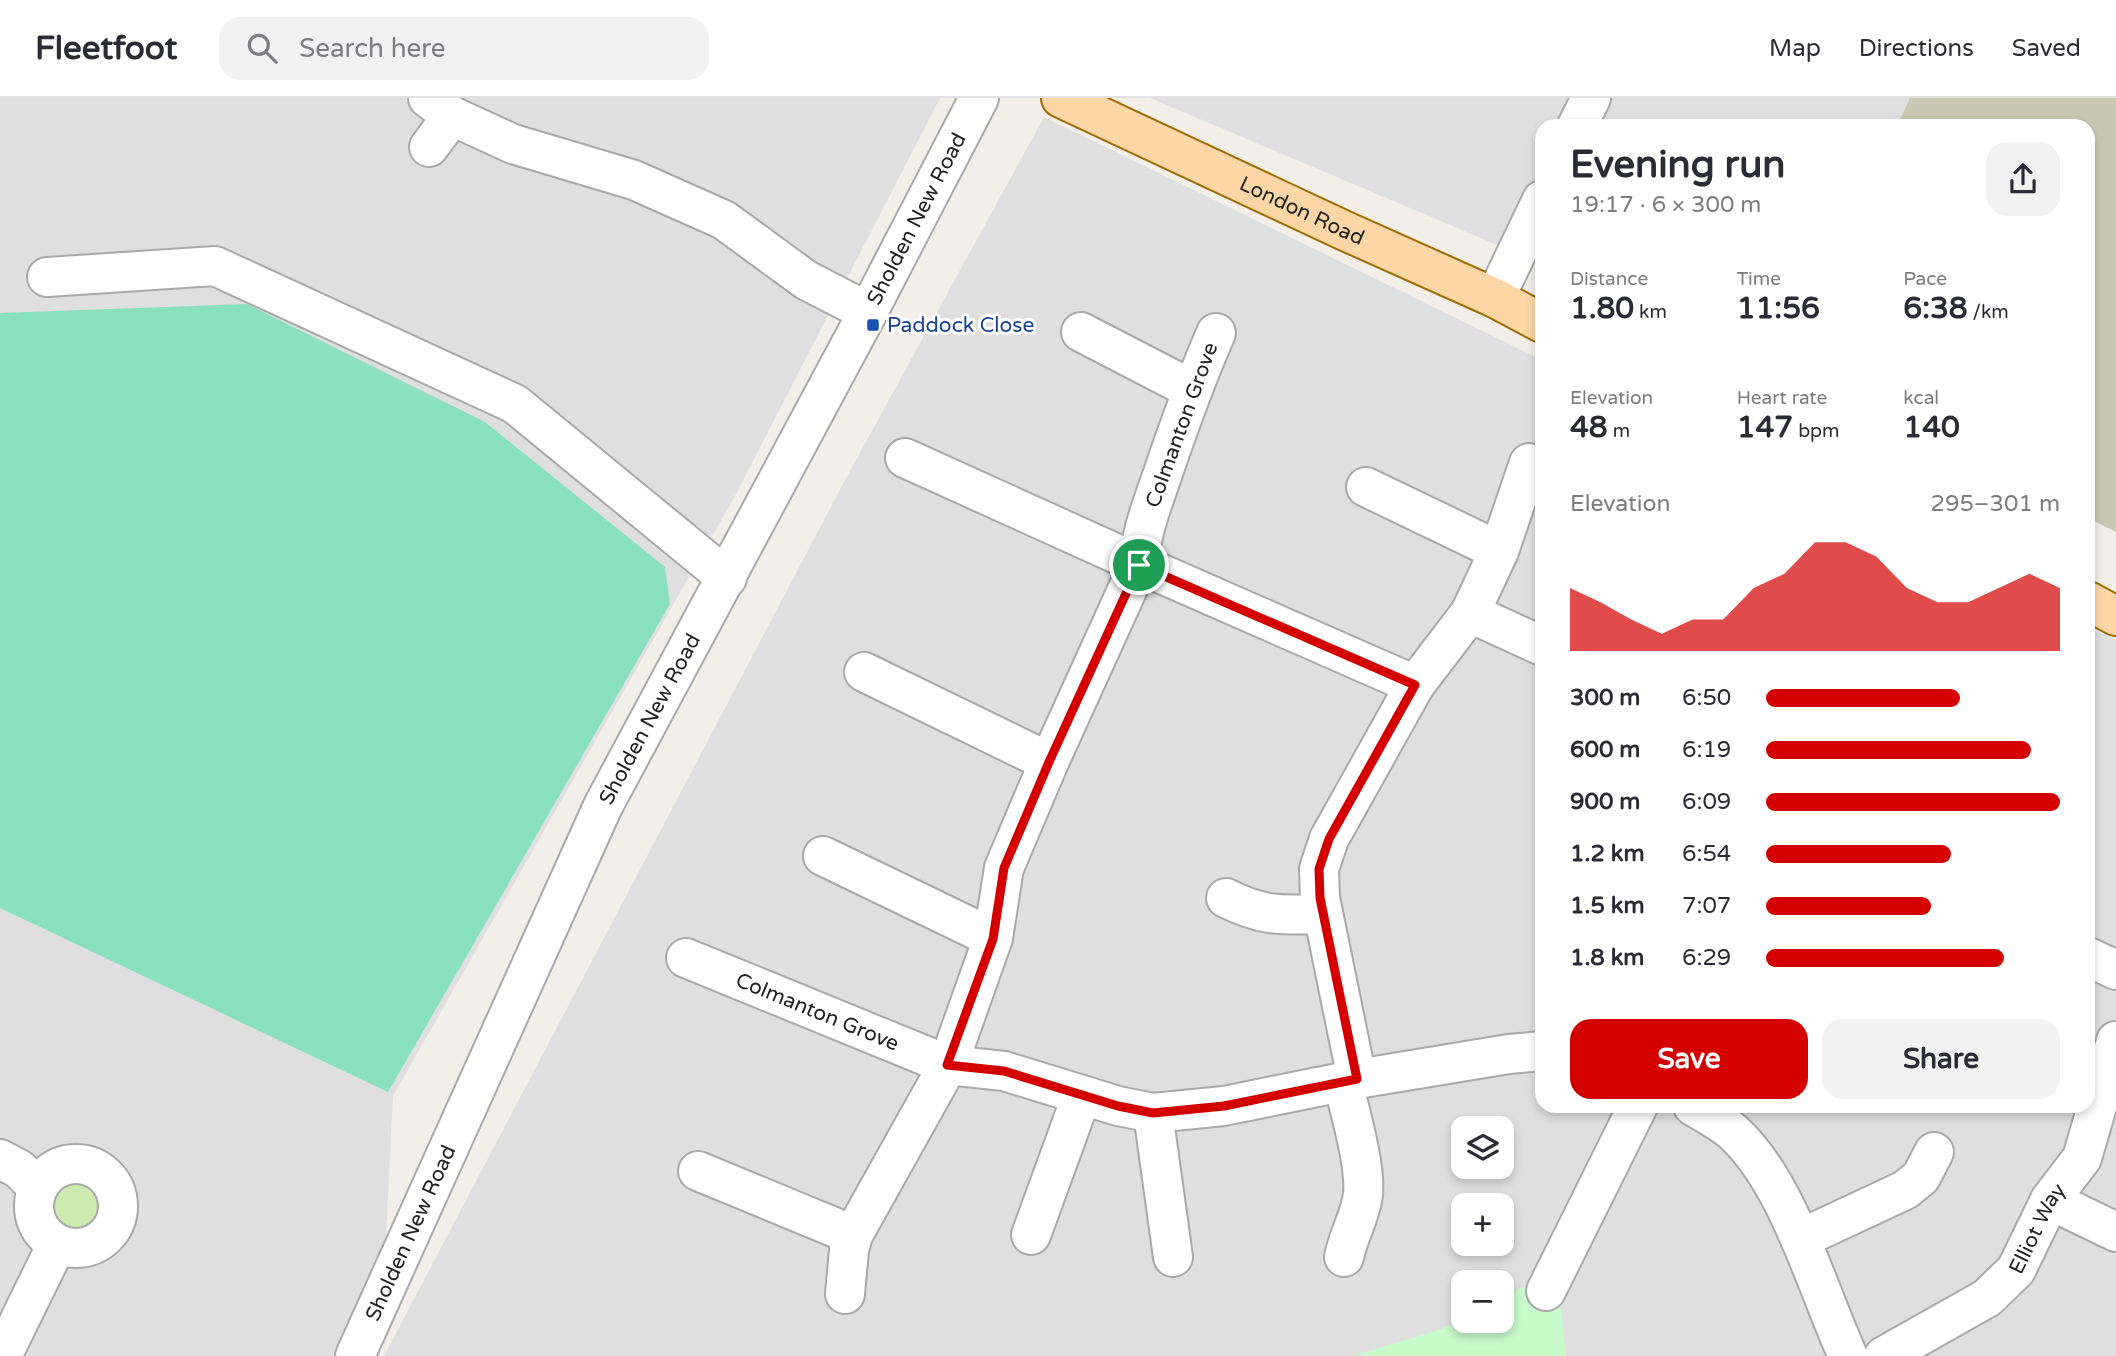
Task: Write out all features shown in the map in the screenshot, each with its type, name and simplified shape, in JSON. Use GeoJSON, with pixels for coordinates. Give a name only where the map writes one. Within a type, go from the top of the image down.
{"type":"FeatureCollection","features":[{"type":"Feature","properties":{"kind":"main road","name":"London Road"},"geometry":{"type":"LineString","coordinates":[[1061,98],[1495,298],[1535,319]]}},
{"type":"Feature","properties":{"kind":"main road"},"geometry":{"type":"LineString","coordinates":[[2095,605],[2116,616]]}},
{"type":"Feature","properties":{"kind":"street","name":"Sholden New Road"},"geometry":{"type":"LineString","coordinates":[[355,1356],[603,806],[868,313],[979,98]]}},
{"type":"Feature","properties":{"kind":"street"},"geometry":{"type":"LineString","coordinates":[[1580,119],[1591,98]]}},
{"type":"Feature","properties":{"kind":"street"},"geometry":{"type":"LineString","coordinates":[[429,147],[440,107],[513,144],[634,180],[724,220],[806,280],[868,313]]}},
{"type":"Feature","properties":{"kind":"street"},"geometry":{"type":"LineString","coordinates":[[1495,298],[1535,215]]}},
{"type":"Feature","properties":{"kind":"street"},"geometry":{"type":"LineString","coordinates":[[47,277],[215,266],[515,404],[727,578]]}},
{"type":"Feature","properties":{"kind":"street"},"geometry":{"type":"LineString","coordinates":[[1081,332],[1191,389]]}},
{"type":"Feature","properties":{"kind":"street","name":"Colmanton Grove"},"geometry":{"type":"LineString","coordinates":[[845,1293],[853,1235],[947,1065],[993,939],[1004,868],[1139,565],[1141,540],[1191,389],[1216,333]]}},
{"type":"Feature","properties":{"kind":"street"},"geometry":{"type":"LineString","coordinates":[[905,458],[1139,565],[1415,685]]}},
{"type":"Feature","properties":{"kind":"street"},"geometry":{"type":"LineString","coordinates":[[1344,1257],[1363,1196],[1363,1176],[1320,898],[1319,869],[1329,839],[1415,685],[1470,613],[1499,551],[1529,463]]}},
{"type":"Feature","properties":{"kind":"street"},"geometry":{"type":"LineString","coordinates":[[1366,487],[1499,551]]}},
{"type":"Feature","properties":{"kind":"street"},"geometry":{"type":"LineString","coordinates":[[1470,613],[1535,643]]}},
{"type":"Feature","properties":{"kind":"street"},"geometry":{"type":"LineString","coordinates":[[864,672],[1049,762]]}},
{"type":"Feature","properties":{"kind":"street"},"geometry":{"type":"LineString","coordinates":[[823,856],[993,939]]}},
{"type":"Feature","properties":{"kind":"street"},"geometry":{"type":"LineString","coordinates":[[1226,898],[1261,913],[1323,914]]}},
{"type":"Feature","properties":{"kind":"street","name":"Colmanton Grove"},"geometry":{"type":"LineString","coordinates":[[686,958],[947,1065],[1004,1071],[1118,1106],[1153,1113],[1224,1106],[1350,1080],[1535,1052]]}},
{"type":"Feature","properties":{"kind":"street"},"geometry":{"type":"LineString","coordinates":[[2095,960],[2116,970]]}},
{"type":"Feature","properties":{"kind":"street","name":"Elliot Way"},"geometry":{"type":"LineString","coordinates":[[1896,1353],[1987,1298],[2016,1270],[2050,1200],[2082,1158],[2113,1064]]}},
{"type":"Feature","properties":{"kind":"street"},"geometry":{"type":"LineString","coordinates":[[1031,1235],[1082,1095]]}},
{"type":"Feature","properties":{"kind":"street"},"geometry":{"type":"LineString","coordinates":[[1153,1113],[1173,1257]]}},
{"type":"Feature","properties":{"kind":"street"},"geometry":{"type":"LineString","coordinates":[[1546,1291],[1635,1113]]}},
{"type":"Feature","properties":{"kind":"street"},"geometry":{"type":"LineString","coordinates":[[1704,1113],[1733,1132],[1758,1160],[1779,1195],[1848,1356]]}},
{"type":"Feature","properties":{"kind":"street"},"geometry":{"type":"LineString","coordinates":[[1800,1239],[1905,1190],[1921,1177],[1934,1152]]}},
{"type":"Feature","properties":{"kind":"street"},"geometry":{"type":"LineString","coordinates":[[0,1159],[19,1168],[38,1188]]}},
{"type":"Feature","properties":{"kind":"street"},"geometry":{"type":"LineString","coordinates":[[72,1164],[99,1170],[110,1180],[117,1193],[119,1207],[116,1221],[109,1233],[98,1243],[71,1249],[57,1244],[38,1226],[34,1213],[38,1188],[46,1176],[58,1168],[72,1164]]}},
{"type":"Feature","properties":{"kind":"street"},"geometry":{"type":"LineString","coordinates":[[698,1171],[853,1235]]}},
{"type":"Feature","properties":{"kind":"street"},"geometry":{"type":"LineString","coordinates":[[2050,1200],[2116,1232]]}},
{"type":"Feature","properties":{"kind":"street"},"geometry":{"type":"LineString","coordinates":[[2,1356],[57,1244]]}},
{"type":"Feature","properties":{"kind":"shaded area"},"geometry":{"type":"Polygon","coordinates":[[[0,98],[940,98],[735,496],[393,1096],[380,1356],[0,1356],[0,98]]]}},
{"type":"Feature","properties":{"kind":"shaded area"},"geometry":{"type":"Polygon","coordinates":[[[1150,98],[1910,98],[1900,119],[1535,119],[1535,261],[1150,98]]]}},
{"type":"Feature","properties":{"kind":"shaded area"},"geometry":{"type":"Polygon","coordinates":[[[1910,98],[2116,98],[2116,532],[2095,522],[2095,119],[1900,119],[1910,98]]]}},
{"type":"Feature","properties":{"kind":"shaded area"},"geometry":{"type":"Polygon","coordinates":[[[1044,117],[1535,357],[1535,1113],[2095,1113],[2095,630],[2116,640],[2116,1356],[384,1356],[845,480],[1044,117]]]}},
{"type":"Feature","properties":{"kind":"green space"},"geometry":{"type":"Polygon","coordinates":[[[247,304],[485,422],[665,567],[670,604],[388,1092],[0,908],[0,313],[247,304]]]}},
{"type":"Feature","properties":{"kind":"green space"},"geometry":{"type":"Polygon","coordinates":[[[81,1179],[91,1183],[99,1191],[103,1206],[99,1221],[91,1229],[71,1233],[61,1229],[53,1221],[49,1201],[53,1191],[61,1183],[81,1179]]]}},
{"type":"Feature","properties":{"kind":"green space"},"geometry":{"type":"Polygon","coordinates":[[[1523,1287],[1561,1305],[1566,1356],[1352,1356],[1451,1324],[1451,1333],[1514,1333],[1514,1292],[1523,1287]]]}},
{"type":"Feature","properties":{"kind":"place","name":"Paddock Close"},"geometry":{"type":"Point","coordinates":[873,325]}},
{"type":"Feature","properties":{"kind":"route"},"geometry":{"type":"LineString","coordinates":[[1139,565],[1415,685],[1329,839],[1319,869],[1320,898],[1329,948],[1357,1079],[1224,1106],[1153,1113],[1118,1106],[1004,1071],[947,1065],[987,961],[1004,868],[1139,565]]}}]}
